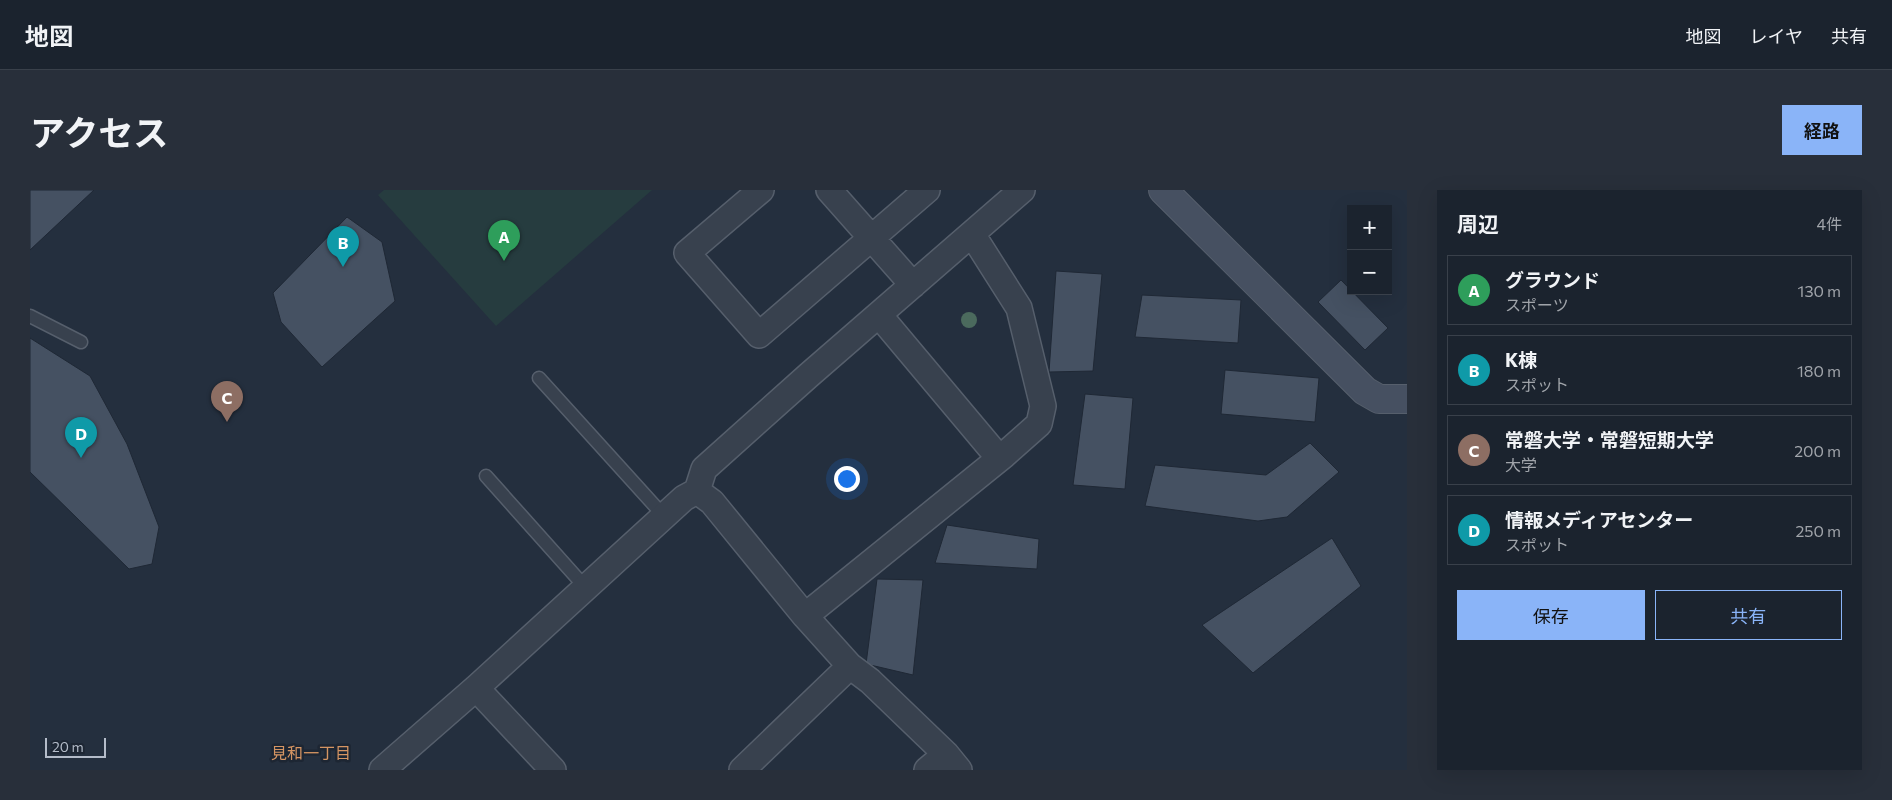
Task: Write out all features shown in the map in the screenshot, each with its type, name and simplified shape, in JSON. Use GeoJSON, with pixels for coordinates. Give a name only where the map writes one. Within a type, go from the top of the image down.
{"type":"FeatureCollection","features":[{"type":"Feature","properties":{"kind":"street"},"geometry":{"type":"LineString","coordinates":[[762,190],[687,253],[758,336],[927,190]]}},
{"type":"Feature","properties":{"kind":"street"},"geometry":{"type":"LineString","coordinates":[[829,190],[913,285]]}},
{"type":"Feature","properties":{"kind":"street"},"geometry":{"type":"LineString","coordinates":[[382,770],[476,688],[684,498],[697,491],[704,469],[1022,190]]}},
{"type":"Feature","properties":{"kind":"street"},"geometry":{"type":"LineString","coordinates":[[1163,190],[1365,391],[1379,399],[1407,399]]}},
{"type":"Feature","properties":{"kind":"street"},"geometry":{"type":"LineString","coordinates":[[805,616],[1000,458],[1039,424],[1043,406],[1019,308],[972,234]]}},
{"type":"Feature","properties":{"kind":"street"},"geometry":{"type":"LineString","coordinates":[[879,314],[1000,458]]}},
{"type":"Feature","properties":{"kind":"street"},"geometry":{"type":"LineString","coordinates":[[697,491],[712,502],[805,616],[850,666],[870,681],[944,765]]}},
{"type":"Feature","properties":{"kind":"street"},"geometry":{"type":"LineString","coordinates":[[742,770],[850,666]]}},
{"type":"Feature","properties":{"kind":"street"},"geometry":{"type":"LineString","coordinates":[[476,688],[553,770]]}},
{"type":"Feature","properties":{"kind":"lane"},"geometry":{"type":"LineString","coordinates":[[30,316],[81,342]]}},
{"type":"Feature","properties":{"kind":"lane"},"geometry":{"type":"LineString","coordinates":[[539,378],[664,516]]}},
{"type":"Feature","properties":{"kind":"lane"},"geometry":{"type":"LineString","coordinates":[[486,476],[586,588]]}},
{"type":"Feature","properties":{"kind":"green space"},"geometry":{"type":"Polygon","coordinates":[[[384,190],[652,190],[496,326],[378,195],[384,190]]]}},
{"type":"Feature","properties":{"kind":"building"},"geometry":{"type":"Polygon","coordinates":[[[30,190],[94,190],[30,250],[30,190]]]}},
{"type":"Feature","properties":{"kind":"building"},"geometry":{"type":"Polygon","coordinates":[[[347,217],[382,242],[395,301],[322,367],[281,322],[273,293],[347,217]]]}},
{"type":"Feature","properties":{"kind":"building"},"geometry":{"type":"Polygon","coordinates":[[[1056,271],[1102,274],[1093,371],[1049,372],[1056,271]]]}},
{"type":"Feature","properties":{"kind":"building"},"geometry":{"type":"Polygon","coordinates":[[[1341,280],[1347,286],[1347,295],[1356,295],[1388,328],[1365,350],[1318,302],[1341,280]]]}},
{"type":"Feature","properties":{"kind":"building"},"geometry":{"type":"Polygon","coordinates":[[[1142,295],[1241,300],[1238,343],[1135,337],[1142,295]]]}},
{"type":"Feature","properties":{"kind":"building"},"geometry":{"type":"Polygon","coordinates":[[[30,338],[90,376],[127,444],[159,527],[152,564],[129,569],[30,472],[30,338]]]}},
{"type":"Feature","properties":{"kind":"building"},"geometry":{"type":"Polygon","coordinates":[[[1225,370],[1319,378],[1315,422],[1221,414],[1225,370]]]}},
{"type":"Feature","properties":{"kind":"building"},"geometry":{"type":"Polygon","coordinates":[[[1085,394],[1133,398],[1125,489],[1073,485],[1085,394]]]}},
{"type":"Feature","properties":{"kind":"building"},"geometry":{"type":"Polygon","coordinates":[[[1310,443],[1339,472],[1287,517],[1258,521],[1145,506],[1155,465],[1266,475],[1310,443]]]}},
{"type":"Feature","properties":{"kind":"building"},"geometry":{"type":"Polygon","coordinates":[[[947,525],[1039,539],[1037,569],[935,563],[947,525]]]}},
{"type":"Feature","properties":{"kind":"building"},"geometry":{"type":"Polygon","coordinates":[[[1332,538],[1361,586],[1253,673],[1202,625],[1332,538]]]}},
{"type":"Feature","properties":{"kind":"building"},"geometry":{"type":"Polygon","coordinates":[[[877,579],[923,580],[913,675],[866,664],[877,579]]]}},
{"type":"Feature","properties":{"kind":"place","name":"グラウンド"},"geometry":{"type":"Point","coordinates":[504,261]}},
{"type":"Feature","properties":{"kind":"place","name":"K棟"},"geometry":{"type":"Point","coordinates":[343,267]}},
{"type":"Feature","properties":{"kind":"place","name":"常磐大学・常磐短期大学"},"geometry":{"type":"Point","coordinates":[227,422]}},
{"type":"Feature","properties":{"kind":"place","name":"情報メディアセンター"},"geometry":{"type":"Point","coordinates":[81,458]}},
{"type":"Feature","properties":{"kind":"district","name":"見和一丁目"},"geometry":{"type":"Point","coordinates":[311,752]}}]}
